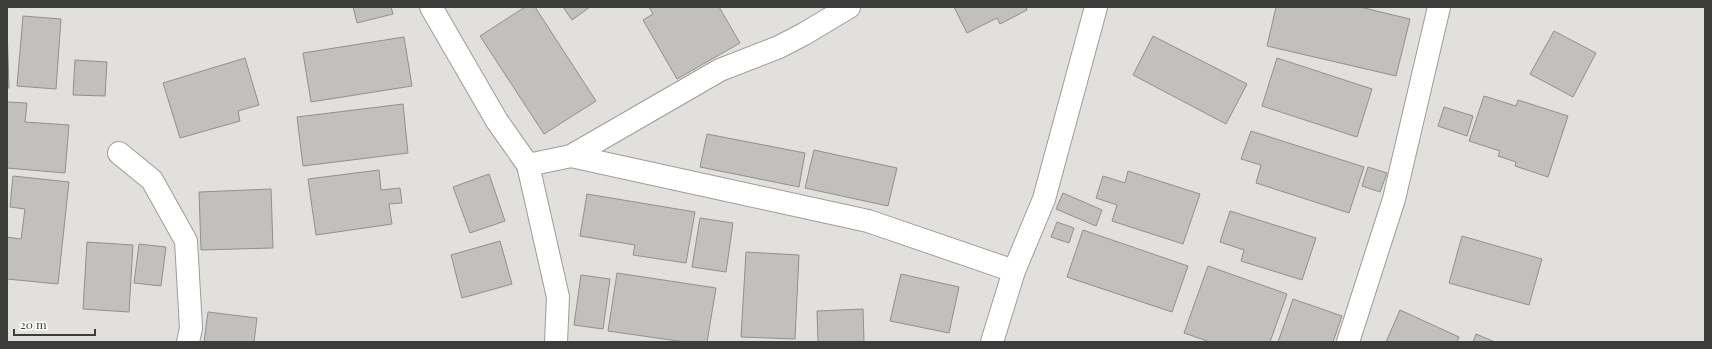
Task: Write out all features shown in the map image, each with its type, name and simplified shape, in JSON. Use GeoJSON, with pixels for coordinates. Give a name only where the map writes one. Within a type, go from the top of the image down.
{"type":"FeatureCollection","features":[{"type":"Feature","properties":{"kind":"street"},"geometry":{"type":"LineString","coordinates":[[431,7],[497,121],[528,165],[558,297],[556,342]]}},
{"type":"Feature","properties":{"kind":"street"},"geometry":{"type":"LineString","coordinates":[[528,165],[571,156],[720,70],[785,44],[849,7]]}},
{"type":"Feature","properties":{"kind":"street"},"geometry":{"type":"LineString","coordinates":[[992,342],[1014,271],[1044,199],[1096,7]]}},
{"type":"Feature","properties":{"kind":"street"},"geometry":{"type":"LineString","coordinates":[[1348,342],[1394,199],[1439,7]]}},
{"type":"Feature","properties":{"kind":"street"},"geometry":{"type":"LineString","coordinates":[[119,153],[152,180],[186,241],[191,328],[188,342]]}},
{"type":"Feature","properties":{"kind":"street"},"geometry":{"type":"LineString","coordinates":[[571,156],[868,221],[1014,271]]}},
{"type":"Feature","properties":{"kind":"building"},"geometry":{"type":"Polygon","coordinates":[[[353,7],[391,7],[393,14],[357,23],[353,7]]]}},
{"type":"Feature","properties":{"kind":"building"},"geometry":{"type":"Polygon","coordinates":[[[525,7],[535,7],[596,101],[544,134],[480,36],[525,7]]]}},
{"type":"Feature","properties":{"kind":"building"},"geometry":{"type":"Polygon","coordinates":[[[563,7],[590,7],[572,20],[563,7]]]}},
{"type":"Feature","properties":{"kind":"building"},"geometry":{"type":"Polygon","coordinates":[[[649,7],[719,7],[740,43],[677,79],[643,20],[653,14],[649,7]]]}},
{"type":"Feature","properties":{"kind":"building"},"geometry":{"type":"Polygon","coordinates":[[[954,7],[1026,7],[1027,10],[1000,24],[997,18],[967,33],[954,7]]]}},
{"type":"Feature","properties":{"kind":"building"},"geometry":{"type":"Polygon","coordinates":[[[1276,7],[1360,7],[1410,19],[1396,76],[1267,46],[1276,7]]]}},
{"type":"Feature","properties":{"kind":"building"},"geometry":{"type":"Polygon","coordinates":[[[23,16],[61,19],[56,89],[17,86],[23,16]]]}},
{"type":"Feature","properties":{"kind":"building"},"geometry":{"type":"Polygon","coordinates":[[[7,26],[9,88],[7,88],[7,26]]]}},
{"type":"Feature","properties":{"kind":"building"},"geometry":{"type":"Polygon","coordinates":[[[1554,31],[1596,53],[1573,97],[1530,74],[1554,31]]]}},
{"type":"Feature","properties":{"kind":"building"},"geometry":{"type":"Polygon","coordinates":[[[1153,36],[1247,84],[1226,124],[1133,75],[1153,36]]]}},
{"type":"Feature","properties":{"kind":"building"},"geometry":{"type":"Polygon","coordinates":[[[404,37],[412,86],[311,102],[303,53],[404,37]]]}},
{"type":"Feature","properties":{"kind":"building"},"geometry":{"type":"Polygon","coordinates":[[[245,58],[259,105],[238,111],[240,121],[180,138],[163,83],[245,58]]]}},
{"type":"Feature","properties":{"kind":"building"},"geometry":{"type":"Polygon","coordinates":[[[1277,58],[1372,89],[1357,137],[1262,106],[1277,58]]]}},
{"type":"Feature","properties":{"kind":"building"},"geometry":{"type":"Polygon","coordinates":[[[75,60],[107,62],[105,96],[73,95],[75,60]]]}},
{"type":"Feature","properties":{"kind":"building"},"geometry":{"type":"Polygon","coordinates":[[[1484,96],[1516,106],[1518,100],[1568,116],[1548,177],[1515,166],[1516,162],[1498,156],[1500,151],[1469,141],[1484,96]]]}},
{"type":"Feature","properties":{"kind":"building"},"geometry":{"type":"Polygon","coordinates":[[[7,102],[27,103],[25,122],[69,125],[65,173],[7,168],[7,102]]]}},
{"type":"Feature","properties":{"kind":"building"},"geometry":{"type":"Polygon","coordinates":[[[403,104],[408,153],[303,166],[297,117],[403,104]]]}},
{"type":"Feature","properties":{"kind":"building"},"geometry":{"type":"Polygon","coordinates":[[[1444,107],[1473,116],[1467,136],[1438,126],[1444,107]]]}},
{"type":"Feature","properties":{"kind":"building"},"geometry":{"type":"Polygon","coordinates":[[[1251,131],[1364,167],[1349,213],[1256,183],[1261,165],[1241,159],[1251,131]]]}},
{"type":"Feature","properties":{"kind":"building"},"geometry":{"type":"Polygon","coordinates":[[[707,134],[805,153],[799,187],[700,167],[707,134]]]}},
{"type":"Feature","properties":{"kind":"building"},"geometry":{"type":"Polygon","coordinates":[[[814,150],[897,168],[888,206],[805,188],[814,150]]]}},
{"type":"Feature","properties":{"kind":"building"},"geometry":{"type":"Polygon","coordinates":[[[1368,167],[1387,173],[1380,192],[1362,186],[1368,167]]]}},
{"type":"Feature","properties":{"kind":"building"},"geometry":{"type":"Polygon","coordinates":[[[379,170],[381,190],[400,188],[402,203],[389,204],[392,224],[316,235],[308,179],[379,170]]]}},
{"type":"Feature","properties":{"kind":"building"},"geometry":{"type":"Polygon","coordinates":[[[1128,171],[1200,194],[1183,244],[1112,221],[1117,205],[1096,198],[1103,176],[1125,183],[1128,171]]]}},
{"type":"Feature","properties":{"kind":"building"},"geometry":{"type":"Polygon","coordinates":[[[489,174],[505,221],[470,233],[453,187],[489,174]]]}},
{"type":"Feature","properties":{"kind":"building"},"geometry":{"type":"Polygon","coordinates":[[[13,176],[69,182],[58,284],[7,279],[7,237],[21,239],[25,209],[10,207],[13,176]]]}},
{"type":"Feature","properties":{"kind":"building"},"geometry":{"type":"Polygon","coordinates":[[[271,189],[273,248],[201,250],[199,192],[271,189]]]}},
{"type":"Feature","properties":{"kind":"building"},"geometry":{"type":"Polygon","coordinates":[[[1063,193],[1102,210],[1096,226],[1056,209],[1063,193]]]}},
{"type":"Feature","properties":{"kind":"building"},"geometry":{"type":"Polygon","coordinates":[[[587,194],[695,212],[686,263],[633,255],[635,245],[580,236],[587,194]]]}},
{"type":"Feature","properties":{"kind":"building"},"geometry":{"type":"Polygon","coordinates":[[[1230,211],[1316,238],[1302,280],[1241,261],[1244,250],[1220,242],[1230,211]]]}},
{"type":"Feature","properties":{"kind":"building"},"geometry":{"type":"Polygon","coordinates":[[[700,218],[733,223],[726,272],[692,267],[700,218]]]}},
{"type":"Feature","properties":{"kind":"building"},"geometry":{"type":"Polygon","coordinates":[[[1057,222],[1074,228],[1069,243],[1051,237],[1057,222]]]}},
{"type":"Feature","properties":{"kind":"building"},"geometry":{"type":"Polygon","coordinates":[[[1083,230],[1188,266],[1172,312],[1067,277],[1083,230]]]}},
{"type":"Feature","properties":{"kind":"building"},"geometry":{"type":"Polygon","coordinates":[[[1462,236],[1542,259],[1529,305],[1449,283],[1462,236]]]}},
{"type":"Feature","properties":{"kind":"building"},"geometry":{"type":"Polygon","coordinates":[[[500,241],[512,284],[462,298],[451,255],[500,241]]]}},
{"type":"Feature","properties":{"kind":"building"},"geometry":{"type":"Polygon","coordinates":[[[87,242],[133,245],[129,312],[83,309],[87,242]]]}},
{"type":"Feature","properties":{"kind":"building"},"geometry":{"type":"Polygon","coordinates":[[[139,244],[166,247],[161,286],[134,283],[139,244]]]}},
{"type":"Feature","properties":{"kind":"building"},"geometry":{"type":"Polygon","coordinates":[[[746,252],[799,255],[795,339],[741,337],[746,252]]]}},
{"type":"Feature","properties":{"kind":"building"},"geometry":{"type":"Polygon","coordinates":[[[1208,266],[1287,294],[1270,342],[1210,342],[1184,333],[1208,266]]]}},
{"type":"Feature","properties":{"kind":"building"},"geometry":{"type":"Polygon","coordinates":[[[617,273],[716,288],[707,342],[685,342],[608,331],[617,273]]]}},
{"type":"Feature","properties":{"kind":"building"},"geometry":{"type":"Polygon","coordinates":[[[901,274],[959,287],[949,333],[890,321],[901,274]]]}},
{"type":"Feature","properties":{"kind":"building"},"geometry":{"type":"Polygon","coordinates":[[[581,275],[610,279],[603,329],[574,325],[581,275]]]}},
{"type":"Feature","properties":{"kind":"building"},"geometry":{"type":"Polygon","coordinates":[[[1293,299],[1342,316],[1333,342],[1278,342],[1293,299]]]}},
{"type":"Feature","properties":{"kind":"building"},"geometry":{"type":"Polygon","coordinates":[[[863,309],[864,342],[818,342],[817,311],[863,309]]]}},
{"type":"Feature","properties":{"kind":"building"},"geometry":{"type":"Polygon","coordinates":[[[1400,310],[1459,337],[1457,342],[1386,342],[1400,310]]]}},
{"type":"Feature","properties":{"kind":"building"},"geometry":{"type":"Polygon","coordinates":[[[208,312],[257,318],[254,342],[204,342],[208,312]]]}},
{"type":"Feature","properties":{"kind":"building"},"geometry":{"type":"Polygon","coordinates":[[[1476,334],[1495,342],[1473,342],[1476,334]]]}}]}
